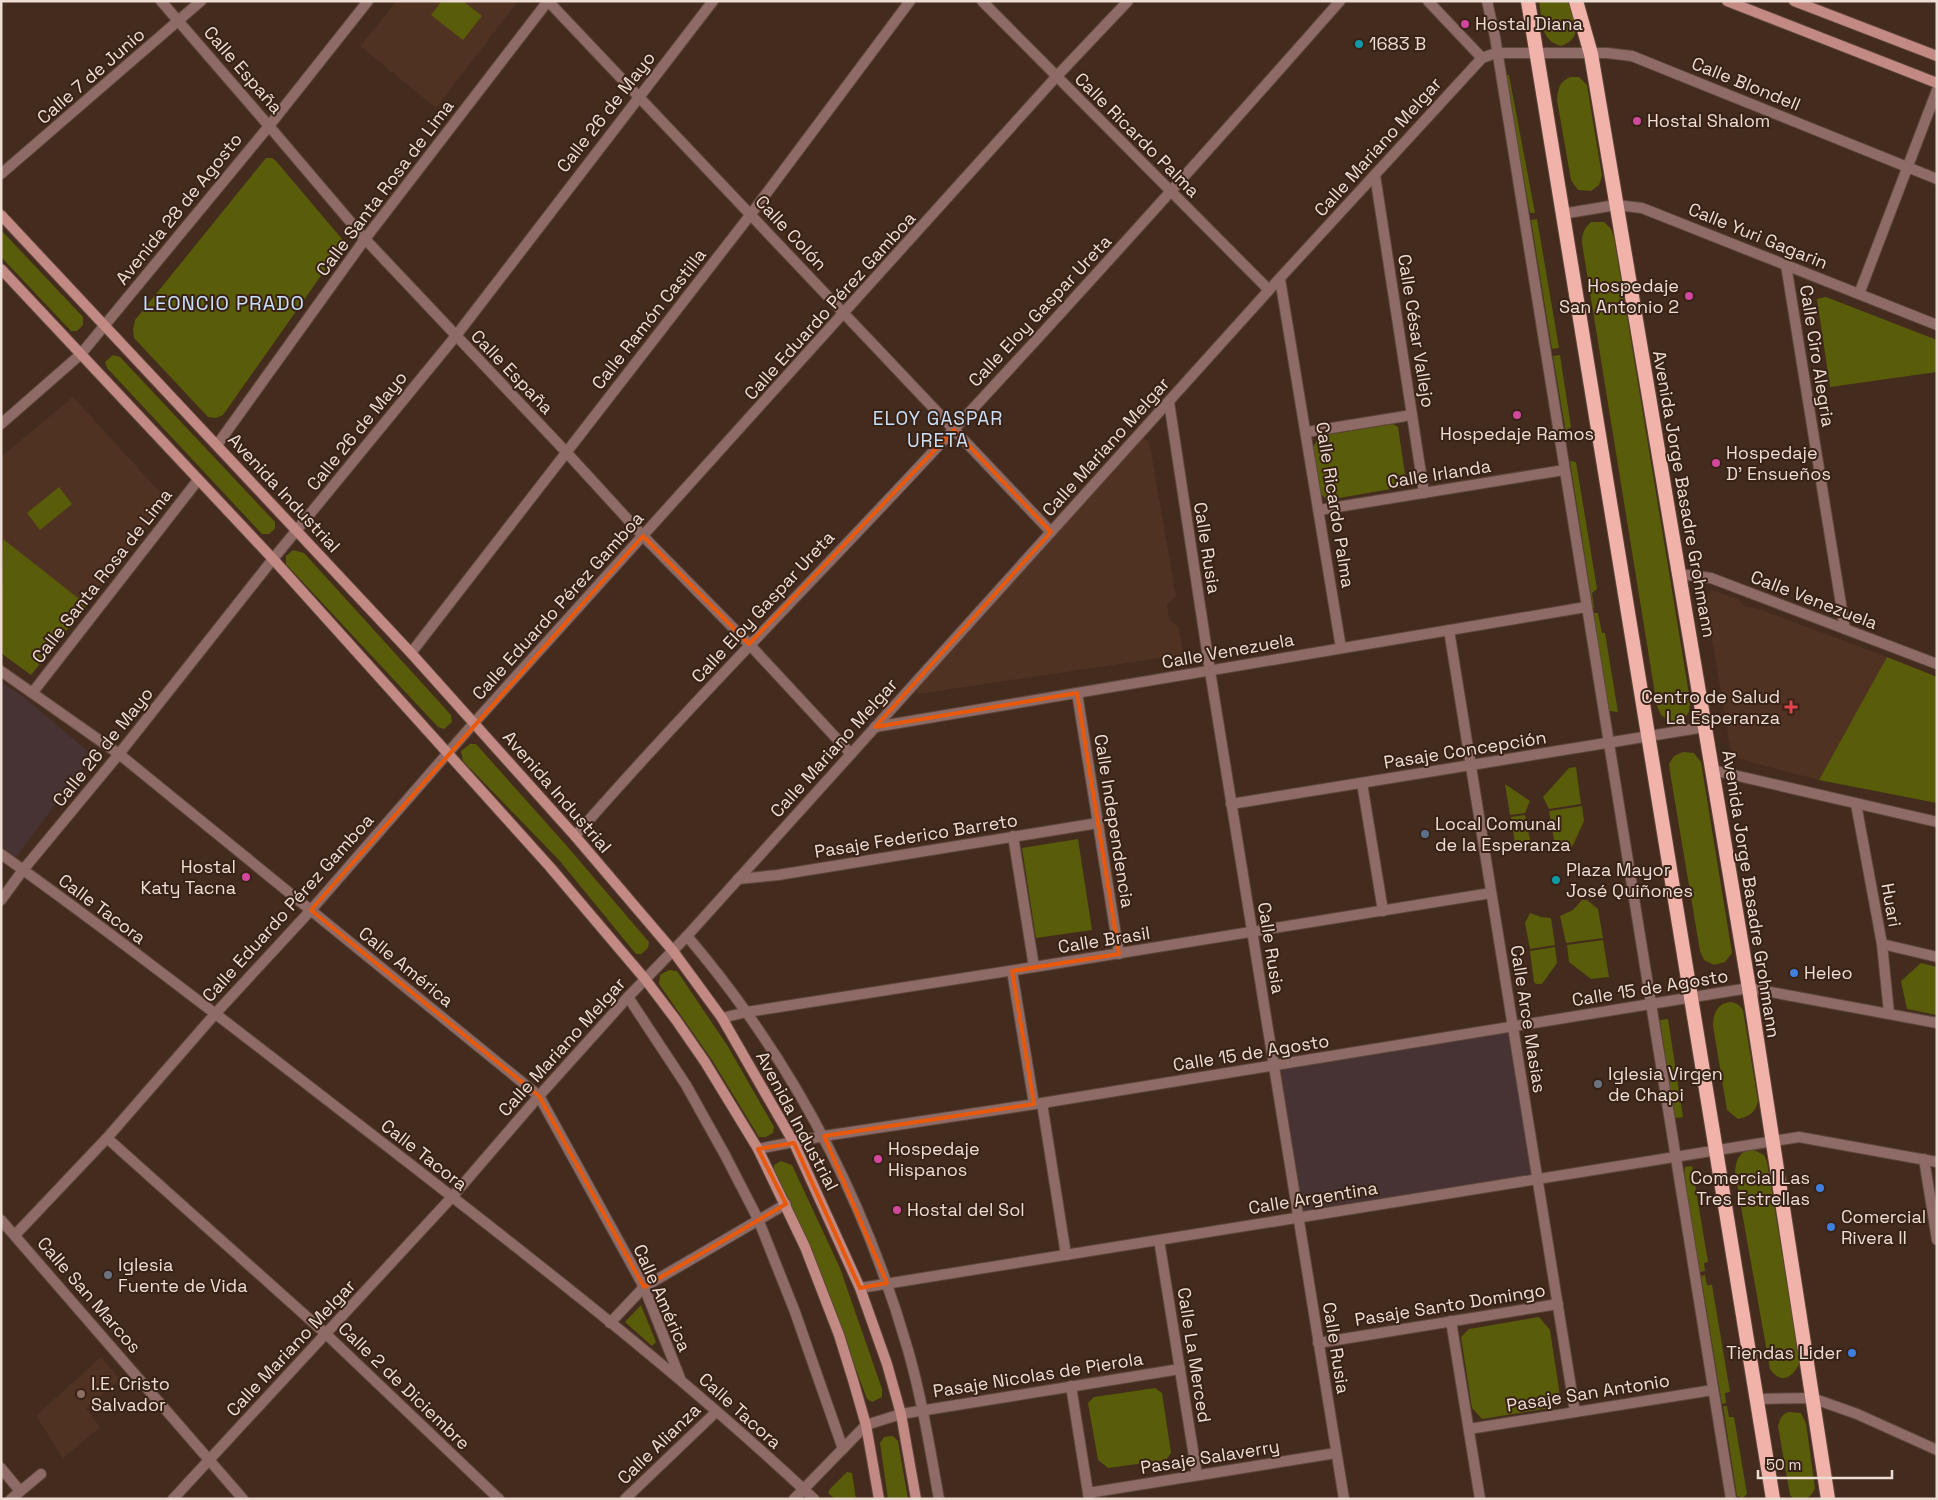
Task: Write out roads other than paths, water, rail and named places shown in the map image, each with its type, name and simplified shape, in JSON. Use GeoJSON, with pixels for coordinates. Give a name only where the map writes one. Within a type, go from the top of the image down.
{"type":"FeatureCollection","features":[{"type":"Feature","properties":{"kind":"highway"},"geometry":{"type":"LineString","coordinates":[[1528,1],[1773,1499]]}},
{"type":"Feature","properties":{"kind":"highway","name":"Avenida Jorge Basadre Grohmann"},"geometry":{"type":"LineString","coordinates":[[1576,1],[1591,54],[1749,988],[1828,1499]]}},
{"type":"Feature","properties":{"kind":"main road"},"geometry":{"type":"LineString","coordinates":[[1727,1],[1937,83]]}},
{"type":"Feature","properties":{"kind":"main road"},"geometry":{"type":"LineString","coordinates":[[1794,1],[1937,56]]}},
{"type":"Feature","properties":{"kind":"main road","name":"Avenida Industrial"},"geometry":{"type":"LineString","coordinates":[[1,215],[411,653],[474,723],[575,836],[673,951],[722,1018],[794,1143],[860,1288],[887,1364],[901,1414],[916,1499]]}},
{"type":"Feature","properties":{"kind":"main road"},"geometry":{"type":"LineString","coordinates":[[1,268],[273,559],[550,867],[645,979],[705,1062],[758,1149],[805,1246],[839,1335],[866,1426],[879,1499]]}},
{"type":"Feature","properties":{"kind":"street","name":"Calle España"},"geometry":{"type":"LineString","coordinates":[[161,1],[365,240],[567,452],[642,536],[749,644],[851,754]]}},
{"type":"Feature","properties":{"kind":"street","name":"Calle 7 de Junio"},"geometry":{"type":"LineString","coordinates":[[1,174],[201,1]]}},
{"type":"Feature","properties":{"kind":"street","name":"Avenida 28 de Agosto"},"geometry":{"type":"LineString","coordinates":[[1,424],[81,354],[269,126],[368,1]]}},
{"type":"Feature","properties":{"kind":"street","name":"Calle Colón"},"geometry":{"type":"LineString","coordinates":[[548,1],[1051,532]]}},
{"type":"Feature","properties":{"kind":"street","name":"Calle Santa Rosa de Lima"},"geometry":{"type":"LineString","coordinates":[[217,445],[365,240],[548,1]]}},
{"type":"Feature","properties":{"kind":"street","name":"Calle 26 de Mayo"},"geometry":{"type":"LineString","coordinates":[[1,900],[23,870],[119,754],[273,559],[455,336],[712,1]]}},
{"type":"Feature","properties":{"kind":"street","name":"Calle Ramón Castilla"},"geometry":{"type":"LineString","coordinates":[[411,653],[751,214],[910,1]]}},
{"type":"Feature","properties":{"kind":"street","name":"Calle Ricardo Palma"},"geometry":{"type":"LineString","coordinates":[[982,1],[1269,290]]}},
{"type":"Feature","properties":{"kind":"street","name":"Calle Eduardo Pérez Gamboa"},"geometry":{"type":"LineString","coordinates":[[15,1235],[108,1138],[215,1014],[310,910],[474,723],[845,314],[1056,77],[1128,1]]}},
{"type":"Feature","properties":{"kind":"street","name":"Calle Eloy Gaspar Ureta"},"geometry":{"type":"LineString","coordinates":[[575,836],[749,644],[954,430],[1171,192],[1340,1]]}},
{"type":"Feature","properties":{"kind":"street"},"geometry":{"type":"LineString","coordinates":[[1428,1],[1482,58]]}},
{"type":"Feature","properties":{"kind":"street"},"geometry":{"type":"LineString","coordinates":[[1487,1],[1495,37],[1496,53],[1731,1499]]}},
{"type":"Feature","properties":{"kind":"street","name":"Calle Mariano Melgar"},"geometry":{"type":"LineString","coordinates":[[173,1499],[452,1197],[628,997],[687,936],[1269,290],[1482,58],[1496,53],[1536,53]]}},
{"type":"Feature","properties":{"kind":"street","name":"Calle Blondell"},"geometry":{"type":"LineString","coordinates":[[1536,53],[1632,56],[1937,179]]}},
{"type":"Feature","properties":{"kind":"street"},"geometry":{"type":"LineString","coordinates":[[1859,294],[1937,90]]}},
{"type":"Feature","properties":{"kind":"street","name":"Calle César Vallejo"},"geometry":{"type":"LineString","coordinates":[[1375,175],[1424,492]]}},
{"type":"Feature","properties":{"kind":"street","name":"Calle Yuri Gagarin"},"geometry":{"type":"LineString","coordinates":[[1562,214],[1616,205],[1642,208],[1937,325]]}},
{"type":"Feature","properties":{"kind":"street","name":"Calle Ciro Alegria"},"geometry":{"type":"LineString","coordinates":[[1786,265],[1845,630]]}},
{"type":"Feature","properties":{"kind":"street","name":"Calle Ricardo Palma"},"geometry":{"type":"LineString","coordinates":[[1280,278],[1307,432],[1341,648]]}},
{"type":"Feature","properties":{"kind":"street","name":"Calle Rusia"},"geometry":{"type":"LineString","coordinates":[[1168,402],[1273,1066],[1344,1499]]}},
{"type":"Feature","properties":{"kind":"street"},"geometry":{"type":"LineString","coordinates":[[1307,432],[1412,415]]}},
{"type":"Feature","properties":{"kind":"street","name":"Calle Irlanda"},"geometry":{"type":"LineString","coordinates":[[1319,510],[1564,470]]}},
{"type":"Feature","properties":{"kind":"street","name":"Calle Santa Rosa de Lima"},"geometry":{"type":"LineString","coordinates":[[33,692],[198,480]]}},
{"type":"Feature","properties":{"kind":"street","name":"Calle Venezuela"},"geometry":{"type":"LineString","coordinates":[[1679,574],[1711,578],[1937,664]]}},
{"type":"Feature","properties":{"kind":"street","name":"Calle Venezuela"},"geometry":{"type":"LineString","coordinates":[[875,727],[1586,607]]}},
{"type":"Feature","properties":{"kind":"street","name":"Calle Arce Masias"},"geometry":{"type":"LineString","coordinates":[[1449,630],[1575,1412]]}},
{"type":"Feature","properties":{"kind":"street","name":"Calle América"},"geometry":{"type":"LineString","coordinates":[[1,670],[119,754],[539,1096],[644,1287],[680,1378]]}},
{"type":"Feature","properties":{"kind":"street","name":"Calle Independencia"},"geometry":{"type":"LineString","coordinates":[[1077,693],[1119,954]]}},
{"type":"Feature","properties":{"kind":"street","name":"Pasaje Concepción"},"geometry":{"type":"LineString","coordinates":[[1231,804],[1704,728]]}},
{"type":"Feature","properties":{"kind":"street"},"geometry":{"type":"LineString","coordinates":[[1712,770],[1937,822]]}},
{"type":"Feature","properties":{"kind":"street"},"geometry":{"type":"LineString","coordinates":[[1362,783],[1383,911]]}},
{"type":"Feature","properties":{"kind":"street","name":"Huari"},"geometry":{"type":"LineString","coordinates":[[1856,804],[1882,944],[1889,1013]]}},
{"type":"Feature","properties":{"kind":"street","name":"Pasaje Federico Barreto"},"geometry":{"type":"LineString","coordinates":[[738,879],[1098,823]]}},
{"type":"Feature","properties":{"kind":"street"},"geometry":{"type":"LineString","coordinates":[[1013,836],[1034,968]]}},
{"type":"Feature","properties":{"kind":"street","name":"Calle Tacora"},"geometry":{"type":"LineString","coordinates":[[1,854],[215,1014],[452,1197],[680,1378],[814,1499]]}},
{"type":"Feature","properties":{"kind":"street","name":"Calle Brasil"},"geometry":{"type":"LineString","coordinates":[[722,1018],[747,1012],[1034,968],[1491,893]]}},
{"type":"Feature","properties":{"kind":"street"},"geometry":{"type":"LineString","coordinates":[[687,936],[747,1012],[779,1061],[824,1136],[868,1233],[887,1283],[908,1352],[923,1410],[939,1499]]}},
{"type":"Feature","properties":{"kind":"street"},"geometry":{"type":"LineString","coordinates":[[1882,944],[1937,957]]}},
{"type":"Feature","properties":{"kind":"street"},"geometry":{"type":"LineString","coordinates":[[1012,971],[1066,1255]]}},
{"type":"Feature","properties":{"kind":"street","name":"Calle 15 de Agosto"},"geometry":{"type":"LineString","coordinates":[[758,1149],[824,1136],[1038,1104],[1749,988],[1937,1023]]}},
{"type":"Feature","properties":{"kind":"street"},"geometry":{"type":"LineString","coordinates":[[628,997],[686,1084],[758,1219],[796,1312],[843,1449]]}},
{"type":"Feature","properties":{"kind":"street","name":"Calle Argentina"},"geometry":{"type":"LineString","coordinates":[[860,1288],[1771,1140],[1800,1137],[1937,1162]]}},
{"type":"Feature","properties":{"kind":"street","name":"Calle 2 de Diciembre"},"geometry":{"type":"LineString","coordinates":[[108,1138],[326,1334],[499,1499]]}},
{"type":"Feature","properties":{"kind":"street"},"geometry":{"type":"LineString","coordinates":[[1924,1159],[1937,1240]]}},
{"type":"Feature","properties":{"kind":"street"},"geometry":{"type":"LineString","coordinates":[[610,1323],[644,1287],[786,1204]]}},
{"type":"Feature","properties":{"kind":"street","name":"Calle San Marcos"},"geometry":{"type":"LineString","coordinates":[[1,1220],[243,1499]]}},
{"type":"Feature","properties":{"kind":"street","name":"Calle La Merced"},"geometry":{"type":"LineString","coordinates":[[1159,1240],[1197,1475]]}},
{"type":"Feature","properties":{"kind":"street","name":"Pasaje Santo Domingo"},"geometry":{"type":"LineString","coordinates":[[1318,1342],[1558,1304]]}},
{"type":"Feature","properties":{"kind":"street"},"geometry":{"type":"LineString","coordinates":[[1451,1321],[1480,1499]]}},
{"type":"Feature","properties":{"kind":"street","name":"Pasaje Nicolas de Pierola"},"geometry":{"type":"LineString","coordinates":[[866,1426],[901,1414],[1180,1368]]}},
{"type":"Feature","properties":{"kind":"street"},"geometry":{"type":"LineString","coordinates":[[1071,1386],[1089,1496]]}},
{"type":"Feature","properties":{"kind":"street","name":"Pasaje San Antonio"},"geometry":{"type":"LineString","coordinates":[[1469,1429],[1713,1390]]}},
{"type":"Feature","properties":{"kind":"street"},"geometry":{"type":"LineString","coordinates":[[1757,1399],[1812,1398],[1857,1414],[1937,1450]]}},
{"type":"Feature","properties":{"kind":"street","name":"Calle Alianza"},"geometry":{"type":"LineString","coordinates":[[625,1499],[716,1412]]}},
{"type":"Feature","properties":{"kind":"street"},"geometry":{"type":"LineString","coordinates":[[794,1499],[866,1426]]}},
{"type":"Feature","properties":{"kind":"street","name":"Pasaje Salaverry"},"geometry":{"type":"LineString","coordinates":[[1089,1496],[1197,1475],[1336,1453]]}},
{"type":"Feature","properties":{"kind":"street"},"geometry":{"type":"LineString","coordinates":[[3,1473],[20,1491]]}},
{"type":"Feature","properties":{"kind":"street"},"geometry":{"type":"LineString","coordinates":[[11,1499],[41,1474]]}},
{"type":"Feature","properties":{"kind":"place","name":"Hostal Diana"},"geometry":{"type":"Point","coordinates":[1465,24]}},
{"type":"Feature","properties":{"kind":"place","name":"1683 B"},"geometry":{"type":"Point","coordinates":[1359,44]}},
{"type":"Feature","properties":{"kind":"place","name":"Hostal Shalom"},"geometry":{"type":"Point","coordinates":[1637,121]}},
{"type":"Feature","properties":{"kind":"place","name":"Hospedaje San Antonio 2"},"geometry":{"type":"Point","coordinates":[1689,296]}},
{"type":"Feature","properties":{"kind":"place","name":"Hospedaje Ramos"},"geometry":{"type":"Point","coordinates":[1517,415]}},
{"type":"Feature","properties":{"kind":"place","name":"Hospedaje D' Ensueños"},"geometry":{"type":"Point","coordinates":[1716,463]}},
{"type":"Feature","properties":{"kind":"place","name":"Centro de Salud La Esperanza"},"geometry":{"type":"Point","coordinates":[1791,707]}},
{"type":"Feature","properties":{"kind":"place","name":"Local Comunal de la Esperanza"},"geometry":{"type":"Point","coordinates":[1425,834]}},
{"type":"Feature","properties":{"kind":"place","name":"Hostal Katy Tacna"},"geometry":{"type":"Point","coordinates":[246,877]}},
{"type":"Feature","properties":{"kind":"place","name":"Plaza Mayor José Quiñones"},"geometry":{"type":"Point","coordinates":[1556,880]}},
{"type":"Feature","properties":{"kind":"place","name":"Heleo"},"geometry":{"type":"Point","coordinates":[1794,973]}},
{"type":"Feature","properties":{"kind":"place","name":"Iglesia Virgen de Chapi"},"geometry":{"type":"Point","coordinates":[1598,1084]}},
{"type":"Feature","properties":{"kind":"place","name":"Hospedaje Hispanos"},"geometry":{"type":"Point","coordinates":[878,1159]}},
{"type":"Feature","properties":{"kind":"place","name":"Comercial Las Tres Estrellas"},"geometry":{"type":"Point","coordinates":[1820,1188]}},
{"type":"Feature","properties":{"kind":"place","name":"Hostal del Sol"},"geometry":{"type":"Point","coordinates":[897,1210]}},
{"type":"Feature","properties":{"kind":"place","name":"Comercial Rivera II"},"geometry":{"type":"Point","coordinates":[1831,1227]}},
{"type":"Feature","properties":{"kind":"place","name":"Iglesia Fuente de Vida"},"geometry":{"type":"Point","coordinates":[108,1275]}},
{"type":"Feature","properties":{"kind":"place","name":"Tiendas Lider"},"geometry":{"type":"Point","coordinates":[1852,1353]}},
{"type":"Feature","properties":{"kind":"place","name":"I.E. Cristo Salvador"},"geometry":{"type":"Point","coordinates":[81,1394]}},
{"type":"Feature","properties":{"kind":"district","name":"LEONCIO PRADO"},"geometry":{"type":"Point","coordinates":[224,303]}},
{"type":"Feature","properties":{"kind":"district","name":"ELOY GASPAR URETA"},"geometry":{"type":"Point","coordinates":[938,429]}}]}
